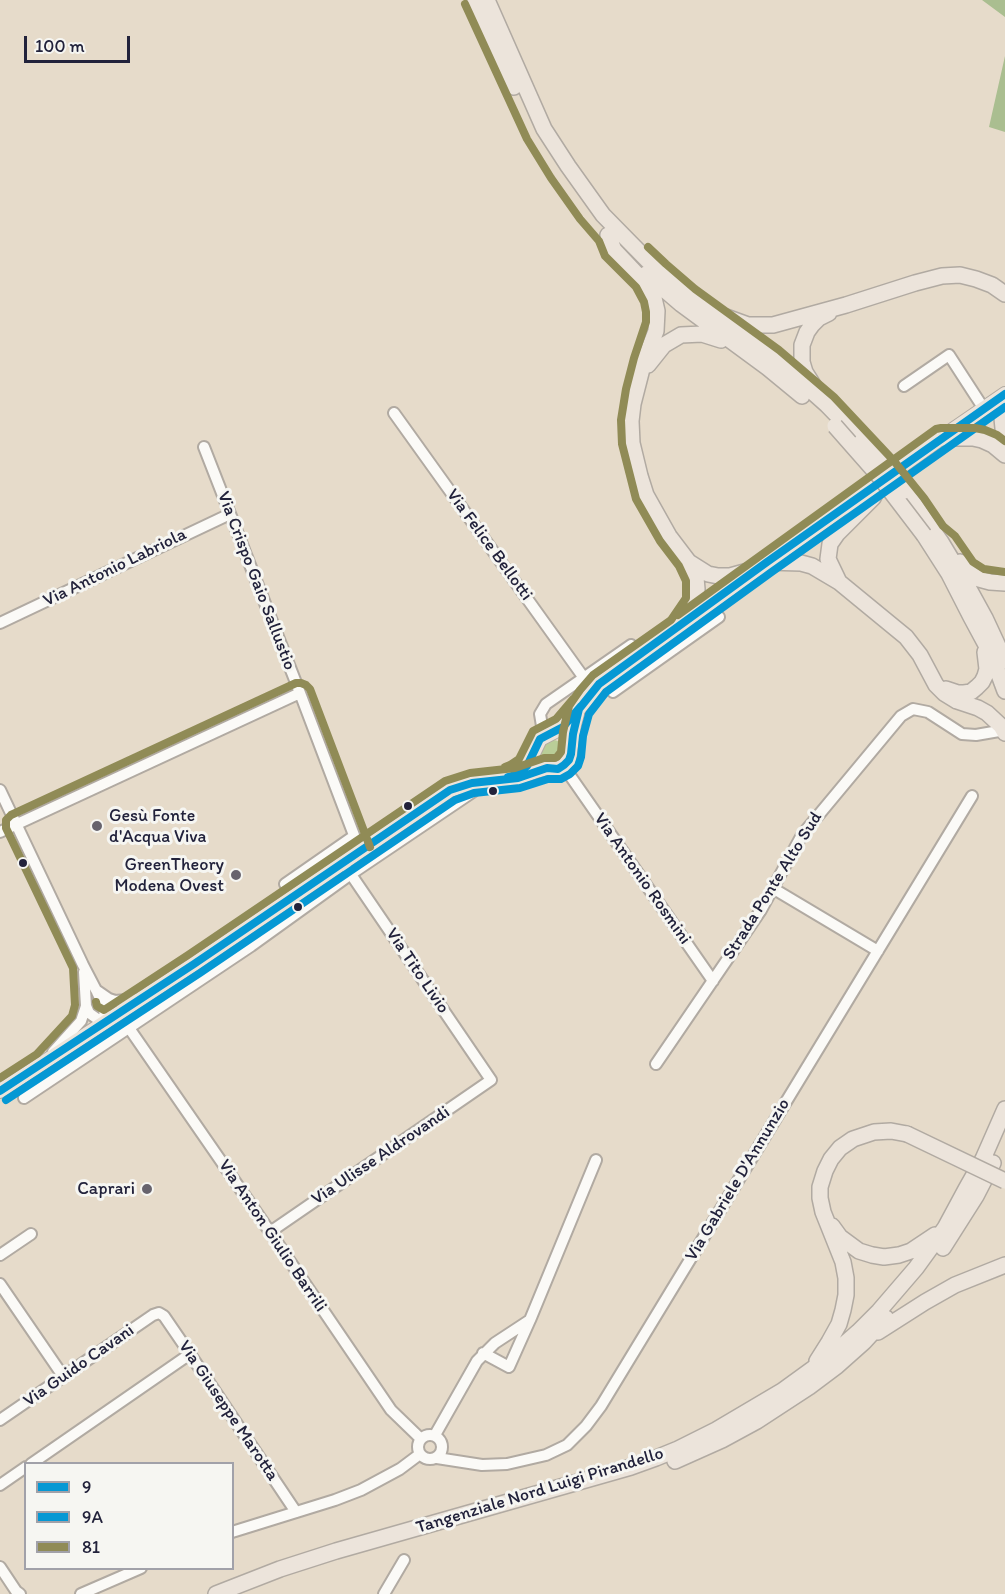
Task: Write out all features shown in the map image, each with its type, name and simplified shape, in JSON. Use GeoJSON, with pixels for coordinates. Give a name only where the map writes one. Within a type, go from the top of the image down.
{"type":"FeatureCollection","features":[{"type":"Feature","properties":{"kind":"highway"},"geometry":{"type":"LineString","coordinates":[[475,0],[536,133],[560,172],[606,233],[650,278],[681,304],[839,424]]}},
{"type":"Feature","properties":{"kind":"highway"},"geometry":{"type":"LineString","coordinates":[[487,0],[544,129],[593,202],[659,272],[689,297],[773,358],[827,405]]}},
{"type":"Feature","properties":{"kind":"highway"},"geometry":{"type":"LineString","coordinates":[[606,233],[614,250],[648,286],[656,304],[658,318],[656,331],[644,361],[634,397],[631,421],[632,443],[646,495],[669,536],[688,561],[696,578],[696,602],[683,633]]}},
{"type":"Feature","properties":{"kind":"highway"},"geometry":{"type":"LineString","coordinates":[[659,272],[682,285],[730,319],[765,326],[846,305],[933,277],[968,276],[984,281],[1005,294]]}},
{"type":"Feature","properties":{"kind":"highway"},"geometry":{"type":"LineString","coordinates":[[846,305],[819,318],[807,332],[802,345],[802,362],[805,372],[839,424],[879,476],[930,532],[986,618],[1005,661]]}},
{"type":"Feature","properties":{"kind":"highway"},"geometry":{"type":"LineString","coordinates":[[641,375],[664,345],[681,335],[690,333],[702,333],[715,337],[768,368]]}},
{"type":"Feature","properties":{"kind":"highway"},"geometry":{"type":"LineString","coordinates":[[1005,407],[1002,418],[1005,435]]}},
{"type":"Feature","properties":{"kind":"highway"},"geometry":{"type":"LineString","coordinates":[[941,438],[982,440],[993,445],[1005,455]]}},
{"type":"Feature","properties":{"kind":"highway"},"geometry":{"type":"LineString","coordinates":[[839,582],[828,559],[830,544],[873,498],[882,480]]}},
{"type":"Feature","properties":{"kind":"highway"},"geometry":{"type":"LineString","coordinates":[[930,532],[946,543],[954,556],[970,573],[979,579],[1005,583]]}},
{"type":"Feature","properties":{"kind":"highway"},"geometry":{"type":"LineString","coordinates":[[930,532],[948,574],[992,656],[1005,690]]}},
{"type":"Feature","properties":{"kind":"highway"},"geometry":{"type":"LineString","coordinates":[[688,561],[708,574],[718,576],[730,576],[763,565],[801,563],[812,566],[839,582],[906,637],[944,693],[987,714],[1001,726],[1002,732]]}},
{"type":"Feature","properties":{"kind":"highway"},"geometry":{"type":"LineString","coordinates":[[934,680],[947,690],[958,693],[971,692],[982,682],[987,669],[984,642]]}},
{"type":"Feature","properties":{"kind":"highway","name":"Tangenziale Nord Luigi Pirandello"},"geometry":{"type":"LineString","coordinates":[[216,1594],[280,1569],[336,1551],[631,1467],[687,1444],[749,1412],[833,1354],[879,1311],[916,1268],[945,1228],[983,1160],[1005,1109]]}},
{"type":"Feature","properties":{"kind":"highway"},"geometry":{"type":"LineString","coordinates":[[810,1371],[838,1324],[846,1295],[843,1262],[823,1212],[820,1186],[831,1159],[840,1148],[853,1139],[874,1132],[891,1131],[907,1134],[1005,1181]]}},
{"type":"Feature","properties":{"kind":"highway","name":"Tangenziale Nord Luigi Pirandello"},"geometry":{"type":"LineString","coordinates":[[242,1594],[339,1561],[634,1476],[722,1440],[757,1421],[809,1388],[837,1366],[864,1342],[907,1294],[939,1254],[976,1196],[1005,1136]]}},
{"type":"Feature","properties":{"kind":"highway"},"geometry":{"type":"LineString","coordinates":[[823,1212],[840,1237],[859,1251],[872,1256],[899,1256],[911,1251],[945,1228]]}},
{"type":"Feature","properties":{"kind":"highway"},"geometry":{"type":"LineString","coordinates":[[864,1342],[955,1285],[1005,1265]]}},
{"type":"Feature","properties":{"kind":"main road"},"geometry":{"type":"LineString","coordinates":[[500,780],[515,775],[527,766],[544,737],[563,727],[599,684],[638,656],[683,633],[763,565],[1005,394]]}},
{"type":"Feature","properties":{"kind":"main road"},"geometry":{"type":"LineString","coordinates":[[0,1091],[347,868],[360,851],[450,790],[472,783],[518,778],[536,771],[564,765],[570,754],[574,725],[579,710]]}},
{"type":"Feature","properties":{"kind":"main road"},"geometry":{"type":"LineString","coordinates":[[544,737],[564,737],[569,742],[570,754]]}},
{"type":"Feature","properties":{"kind":"main road"},"geometry":{"type":"LineString","coordinates":[[544,737],[538,762],[552,769]]}},
{"type":"Feature","properties":{"kind":"street"},"geometry":{"type":"LineString","coordinates":[[904,386],[949,355],[984,409]]}},
{"type":"Feature","properties":{"kind":"street","name":"Via Felice Bellotti"},"geometry":{"type":"LineString","coordinates":[[394,412],[584,678]]}},
{"type":"Feature","properties":{"kind":"street","name":"Via Crispo Gaio Sallustio"},"geometry":{"type":"LineString","coordinates":[[204,447],[360,851]]}},
{"type":"Feature","properties":{"kind":"street","name":"Via Antonio Labriola"},"geometry":{"type":"LineString","coordinates":[[0,623],[230,513]]}},
{"type":"Feature","properties":{"kind":"street"},"geometry":{"type":"LineString","coordinates":[[613,693],[683,633],[719,617]]}},
{"type":"Feature","properties":{"kind":"street"},"geometry":{"type":"LineString","coordinates":[[544,737],[540,714],[546,704],[631,645],[638,656]]}},
{"type":"Feature","properties":{"kind":"street"},"geometry":{"type":"LineString","coordinates":[[0,832],[300,693]]}},
{"type":"Feature","properties":{"kind":"street","name":"Strada Ponte Alto Sud"},"geometry":{"type":"LineString","coordinates":[[656,1064],[761,910],[812,820],[901,716],[913,710],[928,712],[962,734],[984,735],[1002,732]]}},
{"type":"Feature","properties":{"kind":"street"},"geometry":{"type":"LineString","coordinates":[[570,754],[571,777]]}},
{"type":"Feature","properties":{"kind":"street"},"geometry":{"type":"LineString","coordinates":[[552,769],[564,771],[571,777]]}},
{"type":"Feature","properties":{"kind":"street","name":"Via Antonio Rosmini"},"geometry":{"type":"LineString","coordinates":[[571,777],[713,981]]}},
{"type":"Feature","properties":{"kind":"street"},"geometry":{"type":"LineString","coordinates":[[0,790],[104,1006],[105,1022],[89,1013],[86,1006],[83,965]]}},
{"type":"Feature","properties":{"kind":"street"},"geometry":{"type":"LineString","coordinates":[[24,1098],[204,977],[347,868],[474,791]]}},
{"type":"Feature","properties":{"kind":"street","name":"Via Gabriele D'Annunzio"},"geometry":{"type":"LineString","coordinates":[[437,1458],[482,1465],[507,1464],[546,1455],[567,1445],[586,1426],[613,1386],[972,796]]}},
{"type":"Feature","properties":{"kind":"street"},"geometry":{"type":"LineString","coordinates":[[285,884],[354,836]]}},
{"type":"Feature","properties":{"kind":"street","name":"Via Tito Livio"},"geometry":{"type":"LineString","coordinates":[[347,868],[491,1080]]}},
{"type":"Feature","properties":{"kind":"street"},"geometry":{"type":"LineString","coordinates":[[774,889],[878,951]]}},
{"type":"Feature","properties":{"kind":"street"},"geometry":{"type":"LineString","coordinates":[[195,964],[204,977]]}},
{"type":"Feature","properties":{"kind":"street"},"geometry":{"type":"LineString","coordinates":[[96,990],[115,1001],[141,999]]}},
{"type":"Feature","properties":{"kind":"street"},"geometry":{"type":"LineString","coordinates":[[44,1062],[81,1021],[86,1006]]}},
{"type":"Feature","properties":{"kind":"street","name":"Via Anton Giulio Barrili"},"geometry":{"type":"LineString","coordinates":[[129,1028],[391,1410],[421,1439]]}},
{"type":"Feature","properties":{"kind":"street","name":"Via Ulisse Aldrovandi"},"geometry":{"type":"LineString","coordinates":[[270,1232],[491,1080]]}},
{"type":"Feature","properties":{"kind":"street"},"geometry":{"type":"LineString","coordinates":[[483,1353],[509,1367],[596,1160]]}},
{"type":"Feature","properties":{"kind":"street"},"geometry":{"type":"LineString","coordinates":[[0,1255],[31,1234]]}},
{"type":"Feature","properties":{"kind":"street"},"geometry":{"type":"LineString","coordinates":[[0,1284],[63,1376]]}},
{"type":"Feature","properties":{"kind":"street","name":"Via Guido Cavani"},"geometry":{"type":"LineString","coordinates":[[0,1420],[159,1313]]}},
{"type":"Feature","properties":{"kind":"street","name":"Via Giuseppe Marotta"},"geometry":{"type":"LineString","coordinates":[[159,1313],[164,1316],[296,1512]]}},
{"type":"Feature","properties":{"kind":"street"},"geometry":{"type":"LineString","coordinates":[[435,1436],[483,1353],[530,1320]]}},
{"type":"Feature","properties":{"kind":"street"},"geometry":{"type":"LineString","coordinates":[[34,1462],[190,1354]]}},
{"type":"Feature","properties":{"kind":"street"},"geometry":{"type":"LineString","coordinates":[[427,1435],[441,1440],[443,1448],[437,1458],[429,1460],[420,1454],[418,1446],[421,1439],[427,1435]]}},
{"type":"Feature","properties":{"kind":"street"},"geometry":{"type":"LineString","coordinates":[[234,1531],[361,1490],[400,1469],[420,1454]]}},
{"type":"Feature","properties":{"kind":"street"},"geometry":{"type":"LineString","coordinates":[[0,1485],[24,1468]]}},
{"type":"Feature","properties":{"kind":"street"},"geometry":{"type":"LineString","coordinates":[[384,1594],[404,1560]]}},
{"type":"Feature","properties":{"kind":"street"},"geometry":{"type":"LineString","coordinates":[[0,1567],[20,1594]]}},
{"type":"Feature","properties":{"kind":"street"},"geometry":{"type":"LineString","coordinates":[[81,1594],[139,1570]]}},
{"type":"Feature","properties":{"kind":"green space"},"geometry":{"type":"Polygon","coordinates":[[[982,0],[1005,0],[1005,17],[982,0]]]}},
{"type":"Feature","properties":{"kind":"green space"},"geometry":{"type":"Polygon","coordinates":[[[1005,56],[1005,132],[989,127],[1005,56]]]}},
{"type":"Feature","properties":{"kind":"green space"},"geometry":{"type":"Polygon","coordinates":[[[553,740],[558,741],[564,747],[564,757],[558,763],[553,764],[548,763],[542,757],[541,752],[542,747],[548,741],[553,740]]]}},
{"type":"Feature","properties":{"kind":"transit line","name":"81"},"geometry":{"type":"LineString","coordinates":[[96,1002],[97,1006],[104,1010],[445,781],[470,773],[515,768],[544,758],[557,757],[561,752],[569,706],[580,690],[593,675],[671,620],[686,598],[686,581],[679,566],[660,541],[636,499],[622,444],[621,420],[626,389],[646,322],[644,302],[636,287],[605,256],[599,241],[551,178],[527,139],[465,4]]}},
{"type":"Feature","properties":{"kind":"transit line","name":"81"},"geometry":{"type":"LineString","coordinates":[[648,247],[695,289],[779,350],[834,397],[894,461],[943,526],[955,536],[973,562],[984,569],[1005,572]]}},
{"type":"Feature","properties":{"kind":"transit line","name":"9"},"geometry":{"type":"LineString","coordinates":[[0,1091],[194,964],[450,790],[472,783],[518,778],[547,768],[558,769],[564,765],[571,754],[579,709],[599,684],[1005,394]]}},
{"type":"Feature","properties":{"kind":"transit line","name":"9A"},"geometry":{"type":"LineString","coordinates":[[6,1100],[200,973],[455,800],[474,793],[520,788],[548,779],[561,779],[570,774],[578,766],[581,757],[583,736],[589,714],[606,692],[1005,407]]}},
{"type":"Feature","properties":{"kind":"transit line","name":"81"},"geometry":{"type":"LineString","coordinates":[[678,615],[936,429],[975,428],[997,435],[1005,441]]}},
{"type":"Feature","properties":{"kind":"transit line","name":"81"},"geometry":{"type":"LineString","coordinates":[[0,1078],[37,1054],[72,1016],[75,1005],[73,968],[6,828],[6,820],[11,815],[296,683],[301,683],[310,689],[370,847]]}},
{"type":"Feature","properties":{"kind":"transit line","name":"81"},"geometry":{"type":"LineString","coordinates":[[505,767],[519,759],[533,731],[556,719],[573,699]]}},
{"type":"Feature","properties":{"kind":"transit line","name":"9"},"geometry":{"type":"LineString","coordinates":[[508,777],[527,766],[540,739],[563,727],[581,706]]}},
{"type":"Feature","properties":{"kind":"place","name":"Gesù Fonte d'Acqua Viva"},"geometry":{"type":"Point","coordinates":[97,826]}},
{"type":"Feature","properties":{"kind":"place","name":"GreenTheory Modena Ovest"},"geometry":{"type":"Point","coordinates":[236,875]}},
{"type":"Feature","properties":{"kind":"place","name":"Caprari"},"geometry":{"type":"Point","coordinates":[147,1189]}}]}
